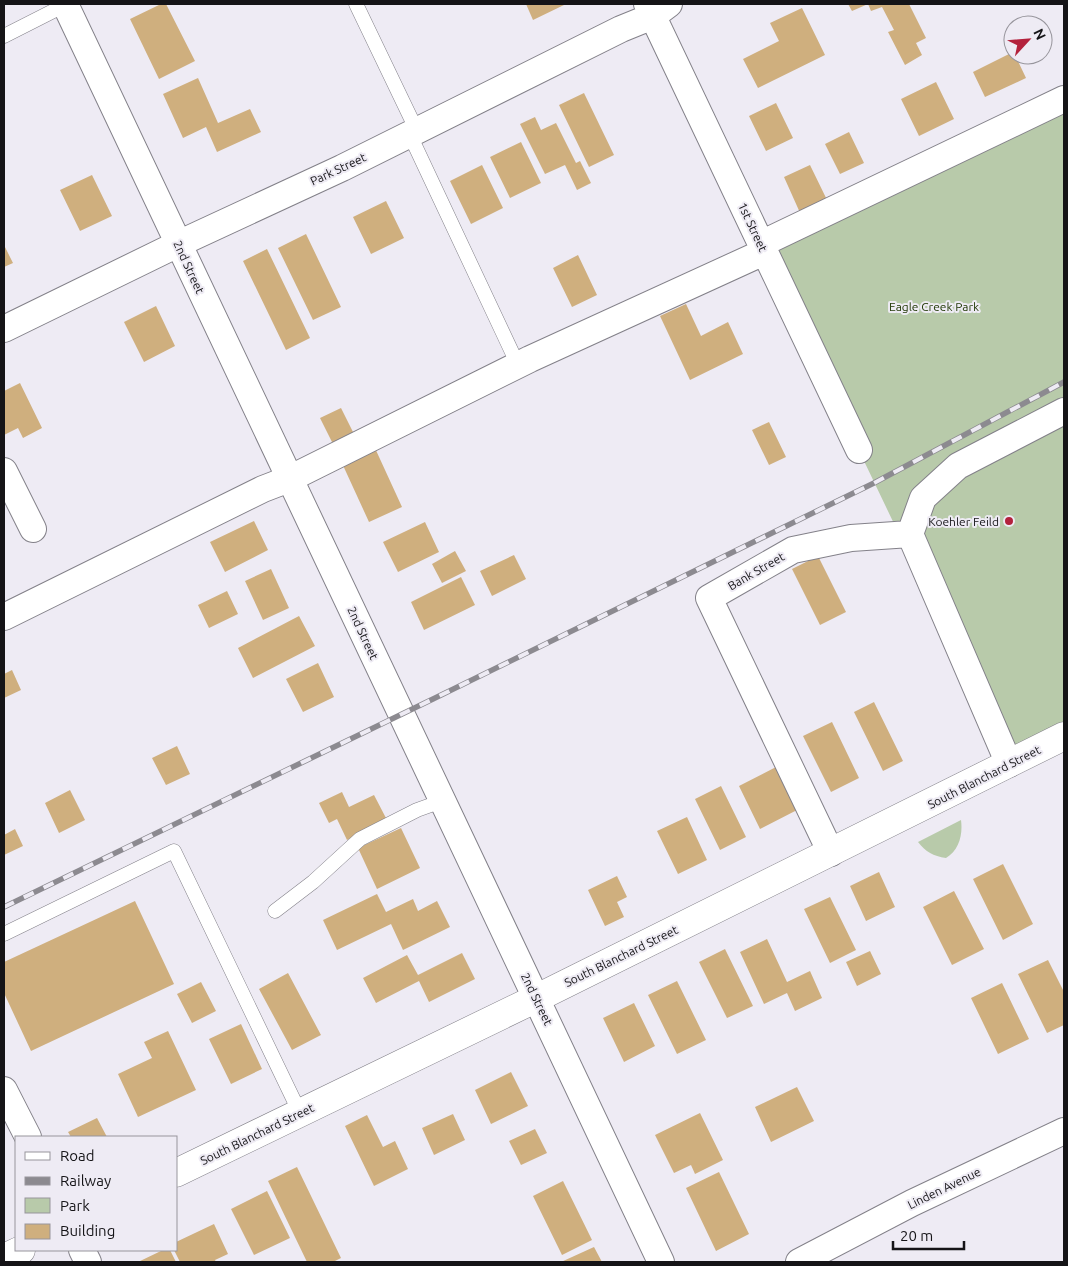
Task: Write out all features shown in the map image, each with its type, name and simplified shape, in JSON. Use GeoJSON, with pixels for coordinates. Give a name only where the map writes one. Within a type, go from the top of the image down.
{"type":"FeatureCollection","features":[{"type":"Feature","properties":{"kind":"street","name":"2nd Street"},"geometry":{"type":"LineString","coordinates":[[66,4],[289,479],[661,1262]]}},
{"type":"Feature","properties":{"kind":"street","name":"Park Street"},"geometry":{"type":"LineString","coordinates":[[4,329],[178,244],[414,133],[621,29],[657,8]]}},
{"type":"Feature","properties":{"kind":"street","name":"1st Street"},"geometry":{"type":"LineString","coordinates":[[657,8],[763,248],[858,450]]}},
{"type":"Feature","properties":{"kind":"street"},"geometry":{"type":"LineString","coordinates":[[4,617],[263,489],[289,479],[518,364],[763,248],[1064,100]]}},
{"type":"Feature","properties":{"kind":"street"},"geometry":{"type":"LineString","coordinates":[[1009,764],[910,534],[923,498],[958,466],[1064,411]]}},
{"type":"Feature","properties":{"kind":"street"},"geometry":{"type":"LineString","coordinates":[[4,471],[32,529]]}},
{"type":"Feature","properties":{"kind":"street","name":"Bank Street"},"geometry":{"type":"LineString","coordinates":[[831,853],[709,598],[793,550],[851,538],[910,534]]}},
{"type":"Feature","properties":{"kind":"street","name":"South Blanchard Street"},"geometry":{"type":"LineString","coordinates":[[178,1172],[537,998],[1064,736]]}},
{"type":"Feature","properties":{"kind":"street"},"geometry":{"type":"LineString","coordinates":[[4,1090],[27,1136]]}},
{"type":"Feature","properties":{"kind":"street","name":"Linden Avenue"},"geometry":{"type":"LineString","coordinates":[[799,1262],[912,1203],[1064,1131]]}},
{"type":"Feature","properties":{"kind":"street"},"geometry":{"type":"LineString","coordinates":[[4,1258],[19,1251]]}},
{"type":"Feature","properties":{"kind":"lane"},"geometry":{"type":"LineString","coordinates":[[4,36],[66,4]]}},
{"type":"Feature","properties":{"kind":"lane"},"geometry":{"type":"LineString","coordinates":[[356,4],[518,364]]}},
{"type":"Feature","properties":{"kind":"lane"},"geometry":{"type":"LineString","coordinates":[[275,911],[314,882],[360,839],[417,810],[442,800]]}},
{"type":"Feature","properties":{"kind":"lane"},"geometry":{"type":"LineString","coordinates":[[4,934],[174,850],[300,1112]]}},
{"type":"Feature","properties":{"kind":"green space","name":"Eagle Creek Park"},"geometry":{"type":"Polygon","coordinates":[[[1064,98],[1064,737],[1009,764],[764,252],[1064,98]]]}},
{"type":"Feature","properties":{"kind":"green space"},"geometry":{"type":"Polygon","coordinates":[[[961,820],[959,842],[954,851],[946,858],[930,853],[918,842],[961,820]]]}},
{"type":"Feature","properties":{"kind":"building"},"geometry":{"type":"Polygon","coordinates":[[[161,4],[166,4],[195,61],[159,79],[130,19],[161,4]]]}},
{"type":"Feature","properties":{"kind":"building"},"geometry":{"type":"Polygon","coordinates":[[[526,4],[563,4],[564,5],[533,20],[526,4]]]}},
{"type":"Feature","properties":{"kind":"building"},"geometry":{"type":"Polygon","coordinates":[[[848,4],[868,4],[852,11],[848,4]]]}},
{"type":"Feature","properties":{"kind":"building"},"geometry":{"type":"Polygon","coordinates":[[[868,4],[909,4],[926,38],[916,43],[922,55],[905,65],[888,32],[894,30],[882,7],[871,11],[868,4]]]}},
{"type":"Feature","properties":{"kind":"building"},"geometry":{"type":"Polygon","coordinates":[[[802,8],[825,55],[758,88],[743,59],[779,41],[770,23],[802,8]]]}},
{"type":"Feature","properties":{"kind":"building"},"geometry":{"type":"Polygon","coordinates":[[[1003,57],[1003,65],[1020,65],[1026,78],[985,97],[973,72],[1003,57]]]}},
{"type":"Feature","properties":{"kind":"building"},"geometry":{"type":"Polygon","coordinates":[[[198,78],[218,123],[250,109],[261,132],[217,152],[206,127],[183,138],[163,94],[198,78]]]}},
{"type":"Feature","properties":{"kind":"building"},"geometry":{"type":"Polygon","coordinates":[[[936,82],[954,119],[919,136],[901,99],[936,82]]]}},
{"type":"Feature","properties":{"kind":"building"},"geometry":{"type":"Polygon","coordinates":[[[584,93],[614,155],[589,167],[559,105],[584,93]]]}},
{"type":"Feature","properties":{"kind":"building"},"geometry":{"type":"Polygon","coordinates":[[[776,103],[793,138],[766,151],[749,116],[776,103]]]}},
{"type":"Feature","properties":{"kind":"building"},"geometry":{"type":"Polygon","coordinates":[[[535,117],[541,130],[556,123],[576,163],[580,161],[591,183],[577,190],[565,165],[545,174],[520,124],[535,117]]]}},
{"type":"Feature","properties":{"kind":"building"},"geometry":{"type":"Polygon","coordinates":[[[849,132],[864,163],[840,174],[825,144],[849,132]]]}},
{"type":"Feature","properties":{"kind":"building"},"geometry":{"type":"Polygon","coordinates":[[[521,142],[541,183],[510,198],[490,157],[521,142]]]}},
{"type":"Feature","properties":{"kind":"building"},"geometry":{"type":"Polygon","coordinates":[[[482,165],[503,208],[471,224],[450,181],[482,165]]]}},
{"type":"Feature","properties":{"kind":"building"},"geometry":{"type":"Polygon","coordinates":[[[810,165],[828,202],[801,215],[784,177],[810,165]]]}},
{"type":"Feature","properties":{"kind":"building"},"geometry":{"type":"Polygon","coordinates":[[[92,175],[112,216],[80,231],[60,190],[92,175]]]}},
{"type":"Feature","properties":{"kind":"building"},"geometry":{"type":"Polygon","coordinates":[[[386,201],[404,238],[371,254],[353,217],[386,201]]]}},
{"type":"Feature","properties":{"kind":"building"},"geometry":{"type":"Polygon","coordinates":[[[306,234],[341,307],[313,320],[278,248],[306,234]]]}},
{"type":"Feature","properties":{"kind":"building"},"geometry":{"type":"Polygon","coordinates":[[[4,245],[13,263],[4,267],[4,245]]]}},
{"type":"Feature","properties":{"kind":"building"},"geometry":{"type":"Polygon","coordinates":[[[267,249],[310,338],[286,350],[243,261],[267,249]]]}},
{"type":"Feature","properties":{"kind":"building"},"geometry":{"type":"Polygon","coordinates":[[[578,255],[597,295],[572,307],[553,268],[578,255]]]}},
{"type":"Feature","properties":{"kind":"building"},"geometry":{"type":"Polygon","coordinates":[[[686,304],[701,336],[728,322],[743,354],[690,380],[660,316],[686,304]]]}},
{"type":"Feature","properties":{"kind":"building"},"geometry":{"type":"Polygon","coordinates":[[[156,306],[175,346],[144,362],[124,322],[156,306]]]}},
{"type":"Feature","properties":{"kind":"building"},"geometry":{"type":"Polygon","coordinates":[[[20,383],[42,428],[23,438],[18,428],[4,435],[4,391],[20,383]]]}},
{"type":"Feature","properties":{"kind":"building"},"geometry":{"type":"Polygon","coordinates":[[[341,408],[354,434],[333,444],[320,418],[341,408]]]}},
{"type":"Feature","properties":{"kind":"building"},"geometry":{"type":"Polygon","coordinates":[[[769,422],[786,457],[769,465],[752,430],[769,422]]]}},
{"type":"Feature","properties":{"kind":"building"},"geometry":{"type":"Polygon","coordinates":[[[374,446],[402,507],[369,522],[341,461],[374,446]]]}},
{"type":"Feature","properties":{"kind":"building"},"geometry":{"type":"Polygon","coordinates":[[[254,521],[268,550],[225,572],[210,542],[254,521]]]}},
{"type":"Feature","properties":{"kind":"building"},"geometry":{"type":"Polygon","coordinates":[[[425,522],[439,552],[398,572],[383,542],[425,522]]]}},
{"type":"Feature","properties":{"kind":"building"},"geometry":{"type":"Polygon","coordinates":[[[455,551],[466,571],[442,583],[432,564],[455,551]]]}},
{"type":"Feature","properties":{"kind":"building"},"geometry":{"type":"Polygon","coordinates":[[[514,555],[526,579],[492,596],[480,571],[514,555]]]}},
{"type":"Feature","properties":{"kind":"building"},"geometry":{"type":"Polygon","coordinates":[[[818,556],[846,612],[820,625],[792,569],[818,556]]]}},
{"type":"Feature","properties":{"kind":"building"},"geometry":{"type":"Polygon","coordinates":[[[271,569],[289,608],[263,620],[245,581],[271,569]]]}},
{"type":"Feature","properties":{"kind":"building"},"geometry":{"type":"Polygon","coordinates":[[[461,577],[475,605],[424,630],[411,602],[461,577]]]}},
{"type":"Feature","properties":{"kind":"building"},"geometry":{"type":"Polygon","coordinates":[[[227,591],[238,614],[209,628],[198,605],[227,591]]]}},
{"type":"Feature","properties":{"kind":"building"},"geometry":{"type":"Polygon","coordinates":[[[299,616],[315,646],[253,678],[238,648],[299,616]]]}},
{"type":"Feature","properties":{"kind":"building"},"geometry":{"type":"Polygon","coordinates":[[[318,663],[334,697],[303,712],[286,679],[318,663]]]}},
{"type":"Feature","properties":{"kind":"building"},"geometry":{"type":"Polygon","coordinates":[[[12,670],[21,690],[4,698],[4,674],[12,670]]]}},
{"type":"Feature","properties":{"kind":"building"},"geometry":{"type":"Polygon","coordinates":[[[874,702],[903,761],[883,771],[854,712],[874,702]]]}},
{"type":"Feature","properties":{"kind":"building"},"geometry":{"type":"Polygon","coordinates":[[[832,722],[859,778],[831,792],[803,736],[832,722]]]}},
{"type":"Feature","properties":{"kind":"building"},"geometry":{"type":"Polygon","coordinates":[[[177,746],[190,774],[166,785],[152,758],[177,746]]]}},
{"type":"Feature","properties":{"kind":"building"},"geometry":{"type":"Polygon","coordinates":[[[778,766],[799,809],[760,829],[739,786],[778,766]]]}},
{"type":"Feature","properties":{"kind":"building"},"geometry":{"type":"Polygon","coordinates":[[[721,786],[746,837],[720,850],[695,799],[721,786]]]}},
{"type":"Feature","properties":{"kind":"building"},"geometry":{"type":"Polygon","coordinates":[[[70,790],[85,820],[59,833],[45,803],[70,790]]]}},
{"type":"Feature","properties":{"kind":"building"},"geometry":{"type":"Polygon","coordinates":[[[342,792],[349,807],[374,795],[387,820],[347,840],[337,819],[329,823],[319,803],[342,792]]]}},
{"type":"Feature","properties":{"kind":"building"},"geometry":{"type":"Polygon","coordinates":[[[687,817],[707,860],[678,874],[657,831],[687,817]]]}},
{"type":"Feature","properties":{"kind":"building"},"geometry":{"type":"Polygon","coordinates":[[[401,828],[420,868],[377,889],[358,848],[401,828]]]}},
{"type":"Feature","properties":{"kind":"building"},"geometry":{"type":"Polygon","coordinates":[[[15,829],[23,846],[4,855],[4,835],[15,829]]]}},
{"type":"Feature","properties":{"kind":"building"},"geometry":{"type":"Polygon","coordinates":[[[1003,864],[1033,924],[1003,940],[973,879],[1003,864]]]}},
{"type":"Feature","properties":{"kind":"building"},"geometry":{"type":"Polygon","coordinates":[[[879,872],[895,907],[866,921],[850,886],[879,872]]]}},
{"type":"Feature","properties":{"kind":"building"},"geometry":{"type":"Polygon","coordinates":[[[617,876],[627,897],[617,902],[624,917],[605,926],[588,890],[617,876]]]}},
{"type":"Feature","properties":{"kind":"building"},"geometry":{"type":"Polygon","coordinates":[[[954,891],[984,949],[952,965],[923,907],[954,891]]]}},
{"type":"Feature","properties":{"kind":"building"},"geometry":{"type":"Polygon","coordinates":[[[377,894],[386,912],[413,899],[418,911],[437,901],[450,927],[403,950],[391,924],[337,950],[323,920],[377,894]]]}},
{"type":"Feature","properties":{"kind":"building"},"geometry":{"type":"Polygon","coordinates":[[[830,897],[856,950],[830,963],[804,909],[830,897]]]}},
{"type":"Feature","properties":{"kind":"building"},"geometry":{"type":"Polygon","coordinates":[[[135,901],[174,984],[31,1051],[4,993],[4,962],[135,901]]]}},
{"type":"Feature","properties":{"kind":"building"},"geometry":{"type":"Polygon","coordinates":[[[767,939],[787,982],[810,971],[822,998],[795,1011],[787,993],[764,1004],[740,952],[767,939]]]}},
{"type":"Feature","properties":{"kind":"building"},"geometry":{"type":"Polygon","coordinates":[[[725,949],[753,1006],[727,1018],[699,962],[725,949]]]}},
{"type":"Feature","properties":{"kind":"building"},"geometry":{"type":"Polygon","coordinates":[[[870,951],[881,974],[857,986],[846,962],[870,951]]]}},
{"type":"Feature","properties":{"kind":"building"},"geometry":{"type":"Polygon","coordinates":[[[462,953],[475,979],[429,1002],[419,981],[376,1003],[363,978],[407,955],[418,975],[462,953]]]}},
{"type":"Feature","properties":{"kind":"building"},"geometry":{"type":"Polygon","coordinates":[[[1048,960],[1064,992],[1064,1025],[1047,1033],[1018,974],[1048,960]]]}},
{"type":"Feature","properties":{"kind":"building"},"geometry":{"type":"Polygon","coordinates":[[[288,973],[321,1035],[292,1050],[259,989],[288,973]]]}},
{"type":"Feature","properties":{"kind":"building"},"geometry":{"type":"Polygon","coordinates":[[[677,981],[706,1040],[677,1054],[648,995],[677,981]]]}},
{"type":"Feature","properties":{"kind":"building"},"geometry":{"type":"Polygon","coordinates":[[[201,982],[216,1011],[192,1023],[177,994],[201,982]]]}},
{"type":"Feature","properties":{"kind":"building"},"geometry":{"type":"Polygon","coordinates":[[[1002,983],[1029,1039],[998,1054],[971,998],[1002,983]]]}},
{"type":"Feature","properties":{"kind":"building"},"geometry":{"type":"Polygon","coordinates":[[[634,1003],[655,1046],[624,1062],[603,1018],[634,1003]]]}},
{"type":"Feature","properties":{"kind":"building"},"geometry":{"type":"Polygon","coordinates":[[[241,1024],[262,1069],[231,1084],[209,1039],[241,1024]]]}},
{"type":"Feature","properties":{"kind":"building"},"geometry":{"type":"Polygon","coordinates":[[[168,1031],[196,1090],[138,1117],[118,1074],[152,1058],[144,1042],[168,1031]]]}},
{"type":"Feature","properties":{"kind":"building"},"geometry":{"type":"Polygon","coordinates":[[[511,1072],[528,1106],[491,1124],[475,1090],[511,1072]]]}},
{"type":"Feature","properties":{"kind":"building"},"geometry":{"type":"Polygon","coordinates":[[[797,1087],[814,1121],[771,1142],[755,1107],[797,1087]]]}},
{"type":"Feature","properties":{"kind":"building"},"geometry":{"type":"Polygon","coordinates":[[[700,1113],[723,1160],[695,1174],[691,1165],[674,1173],[655,1135],[700,1113]]]}},
{"type":"Feature","properties":{"kind":"building"},"geometry":{"type":"Polygon","coordinates":[[[453,1114],[465,1140],[434,1155],[422,1128],[453,1114]]]}},
{"type":"Feature","properties":{"kind":"building"},"geometry":{"type":"Polygon","coordinates":[[[367,1115],[383,1147],[395,1141],[408,1169],[374,1186],[345,1126],[367,1115]]]}},
{"type":"Feature","properties":{"kind":"building"},"geometry":{"type":"Polygon","coordinates":[[[97,1118],[106,1136],[70,1136],[68,1132],[97,1118]]]}},
{"type":"Feature","properties":{"kind":"building"},"geometry":{"type":"Polygon","coordinates":[[[535,1129],[547,1153],[521,1165],[509,1141],[535,1129]]]}},
{"type":"Feature","properties":{"kind":"building"},"geometry":{"type":"Polygon","coordinates":[[[297,1167],[341,1258],[333,1262],[307,1262],[268,1181],[297,1167]]]}},
{"type":"Feature","properties":{"kind":"building"},"geometry":{"type":"Polygon","coordinates":[[[719,1172],[749,1234],[716,1251],[686,1188],[719,1172]]]}},
{"type":"Feature","properties":{"kind":"building"},"geometry":{"type":"Polygon","coordinates":[[[563,1181],[592,1240],[562,1255],[533,1196],[563,1181]]]}},
{"type":"Feature","properties":{"kind":"building"},"geometry":{"type":"Polygon","coordinates":[[[267,1191],[290,1238],[254,1255],[231,1209],[267,1191]]]}},
{"type":"Feature","properties":{"kind":"building"},"geometry":{"type":"Polygon","coordinates":[[[214,1224],[228,1254],[215,1260],[216,1262],[180,1262],[174,1251],[178,1251],[178,1241],[214,1224]]]}},
{"type":"Feature","properties":{"kind":"building"},"geometry":{"type":"Polygon","coordinates":[[[594,1247],[602,1262],[561,1262],[594,1247]]]}},
{"type":"Feature","properties":{"kind":"building"},"geometry":{"type":"Polygon","coordinates":[[[161,1251],[170,1251],[176,1262],[138,1262],[161,1251]]]}},
{"type":"Feature","properties":{"kind":"railway"},"geometry":{"type":"LineString","coordinates":[[4,907],[874,483],[1064,382]]}},
{"type":"Feature","properties":{"kind":"place","name":"Koehler Feild"},"geometry":{"type":"Point","coordinates":[1009,521]}}]}
